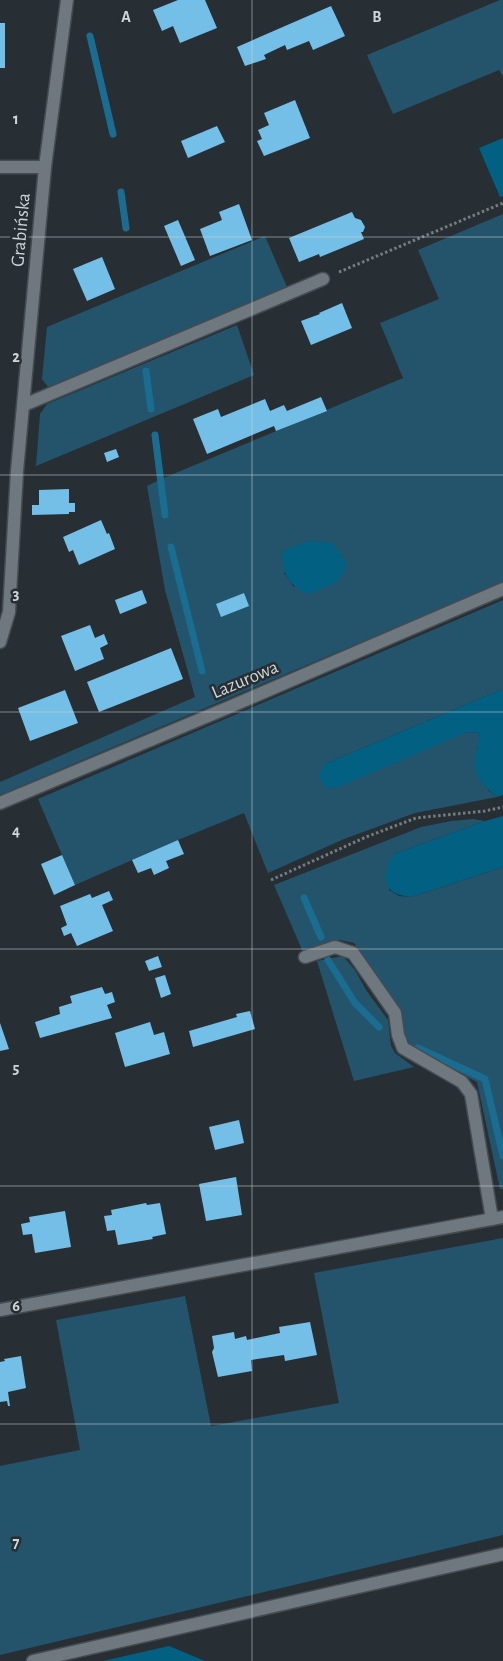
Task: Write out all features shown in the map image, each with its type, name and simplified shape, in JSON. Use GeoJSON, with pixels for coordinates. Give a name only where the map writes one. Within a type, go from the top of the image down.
{"type":"FeatureCollection","features":[{"type":"Feature","properties":{"kind":"street","name":"Grabińska"},"geometry":{"type":"LineString","coordinates":[[0,642],[9,612],[17,471],[45,166],[66,0]]}},
{"type":"Feature","properties":{"kind":"street"},"geometry":{"type":"LineString","coordinates":[[0,167],[45,166]]}},
{"type":"Feature","properties":{"kind":"street"},"geometry":{"type":"LineString","coordinates":[[24,405],[322,278]]}},
{"type":"Feature","properties":{"kind":"street","name":"Lazurowa"},"geometry":{"type":"LineString","coordinates":[[0,803],[503,589]]}},
{"type":"Feature","properties":{"kind":"street"},"geometry":{"type":"LineString","coordinates":[[0,1310],[498,1218],[470,1094],[462,1082],[403,1048],[398,1035],[395,1013],[353,953],[335,947],[305,957]]}},
{"type":"Feature","properties":{"kind":"street"},"geometry":{"type":"LineString","coordinates":[[33,1661],[503,1554]]}},
{"type":"Feature","properties":{"kind":"path"},"geometry":{"type":"LineString","coordinates":[[322,278],[503,203]]}},
{"type":"Feature","properties":{"kind":"path"},"geometry":{"type":"LineString","coordinates":[[272,880],[366,837],[416,818],[485,811],[503,807]]}},
{"type":"Feature","properties":{"kind":"shaded area"},"geometry":{"type":"Polygon","coordinates":[[[503,0],[503,77],[499,70],[393,114],[367,55],[503,0]]]}},
{"type":"Feature","properties":{"kind":"shaded area"},"geometry":{"type":"Polygon","coordinates":[[[503,138],[503,196],[500,197],[479,148],[503,138]]]}},
{"type":"Feature","properties":{"kind":"shaded area"},"geometry":{"type":"Polygon","coordinates":[[[503,214],[503,582],[0,795],[0,782],[195,697],[165,590],[147,486],[403,378],[380,323],[439,299],[418,250],[503,214]],[[336,546],[284,573],[294,587],[336,546]]]}},
{"type":"Feature","properties":{"kind":"shaded area"},"geometry":{"type":"Polygon","coordinates":[[[265,236],[287,287],[48,387],[42,379],[47,327],[265,236]]]}},
{"type":"Feature","properties":{"kind":"shaded area"},"geometry":{"type":"Polygon","coordinates":[[[237,325],[254,375],[36,466],[40,414],[47,404],[237,325]]]}},
{"type":"Feature","properties":{"kind":"shaded area"},"geometry":{"type":"Polygon","coordinates":[[[308,541],[333,543],[346,562],[345,572],[335,583],[308,594],[295,586],[287,577],[283,551],[308,541]]]}},
{"type":"Feature","properties":{"kind":"shaded area"},"geometry":{"type":"Polygon","coordinates":[[[503,600],[503,689],[325,764],[465,733],[478,732],[480,741],[476,751],[488,790],[497,797],[415,813],[344,839],[268,873],[244,813],[75,885],[38,799],[503,600]]]}},
{"type":"Feature","properties":{"kind":"shaded area"},"geometry":{"type":"Polygon","coordinates":[[[503,689],[503,795],[497,797],[492,793],[476,772],[475,759],[479,738],[478,732],[465,733],[338,787],[327,788],[320,779],[321,771],[325,764],[503,689]]]}},
{"type":"Feature","properties":{"kind":"shaded area"},"geometry":{"type":"Polygon","coordinates":[[[503,816],[503,867],[411,897],[401,895],[389,888],[386,883],[387,870],[394,854],[503,816]]]}},
{"type":"Feature","properties":{"kind":"shaded area"},"geometry":{"type":"Polygon","coordinates":[[[473,819],[485,821],[394,854],[389,890],[399,896],[411,897],[503,867],[503,1189],[500,1189],[477,1082],[411,1048],[398,1009],[354,943],[340,940],[303,952],[274,885],[421,827],[473,819]]]}},
{"type":"Feature","properties":{"kind":"shaded area"},"geometry":{"type":"Polygon","coordinates":[[[343,956],[355,970],[366,990],[388,1020],[391,1046],[395,1053],[414,1067],[354,1081],[317,961],[343,956]]]}},
{"type":"Feature","properties":{"kind":"shaded area"},"geometry":{"type":"Polygon","coordinates":[[[503,1238],[503,1535],[0,1655],[0,1466],[80,1450],[56,1320],[185,1296],[211,1426],[339,1403],[314,1273],[503,1238]]]}},
{"type":"Feature","properties":{"kind":"shaded area"},"geometry":{"type":"Polygon","coordinates":[[[169,1646],[205,1661],[103,1661],[169,1646]]]}},
{"type":"Feature","properties":{"kind":"building"},"geometry":{"type":"Polygon","coordinates":[[[178,0],[205,0],[217,28],[180,43],[173,26],[162,31],[153,10],[178,0]]]}},
{"type":"Feature","properties":{"kind":"building"},"geometry":{"type":"Polygon","coordinates":[[[331,6],[345,36],[313,50],[309,41],[287,50],[285,45],[264,55],[266,59],[245,66],[237,47],[331,6]]]}},
{"type":"Feature","properties":{"kind":"building"},"geometry":{"type":"Polygon","coordinates":[[[0,23],[5,23],[5,68],[0,68],[0,23]]]}},
{"type":"Feature","properties":{"kind":"building"},"geometry":{"type":"Polygon","coordinates":[[[295,100],[310,138],[264,156],[257,141],[262,139],[258,130],[269,125],[264,113],[295,100]]]}},
{"type":"Feature","properties":{"kind":"building"},"geometry":{"type":"Polygon","coordinates":[[[217,126],[225,142],[188,158],[181,141],[217,126]]]}},
{"type":"Feature","properties":{"kind":"building"},"geometry":{"type":"Polygon","coordinates":[[[239,204],[252,240],[210,256],[200,229],[222,220],[219,212],[239,204]]]}},
{"type":"Feature","properties":{"kind":"building"},"geometry":{"type":"Polygon","coordinates":[[[352,212],[355,218],[361,220],[365,227],[363,232],[361,232],[364,239],[320,257],[319,254],[299,262],[289,238],[352,212]]]}},
{"type":"Feature","properties":{"kind":"building"},"geometry":{"type":"Polygon","coordinates":[[[178,220],[195,260],[181,266],[164,226],[178,220]]]}},
{"type":"Feature","properties":{"kind":"building"},"geometry":{"type":"Polygon","coordinates":[[[102,257],[115,289],[87,301],[73,269],[102,257]]]}},
{"type":"Feature","properties":{"kind":"building"},"geometry":{"type":"Polygon","coordinates":[[[342,303],[352,328],[311,345],[301,321],[342,303]]]}},
{"type":"Feature","properties":{"kind":"building"},"geometry":{"type":"Polygon","coordinates":[[[321,397],[327,411],[276,431],[274,426],[207,454],[193,419],[218,409],[221,417],[265,399],[270,411],[284,405],[287,411],[321,397]]]}},
{"type":"Feature","properties":{"kind":"building"},"geometry":{"type":"Polygon","coordinates":[[[116,449],[119,457],[107,462],[104,453],[116,449]]]}},
{"type":"Feature","properties":{"kind":"building"},"geometry":{"type":"Polygon","coordinates":[[[69,489],[69,503],[75,503],[75,512],[69,512],[69,514],[32,515],[32,505],[39,505],[39,490],[69,489]]]}},
{"type":"Feature","properties":{"kind":"building"},"geometry":{"type":"Polygon","coordinates":[[[101,520],[107,534],[109,533],[115,549],[79,565],[73,550],[69,552],[63,537],[101,520]]]}},
{"type":"Feature","properties":{"kind":"building"},"geometry":{"type":"Polygon","coordinates":[[[142,590],[147,603],[120,614],[115,600],[142,590]]]}},
{"type":"Feature","properties":{"kind":"building"},"geometry":{"type":"Polygon","coordinates":[[[244,593],[249,606],[221,617],[216,604],[244,593]]]}},
{"type":"Feature","properties":{"kind":"building"},"geometry":{"type":"Polygon","coordinates":[[[90,625],[95,638],[104,634],[108,644],[100,648],[104,659],[75,671],[61,636],[90,625]]]}},
{"type":"Feature","properties":{"kind":"building"},"geometry":{"type":"Polygon","coordinates":[[[171,648],[183,679],[99,712],[87,682],[171,648]]]}},
{"type":"Feature","properties":{"kind":"building"},"geometry":{"type":"Polygon","coordinates":[[[65,690],[78,723],[30,741],[18,708],[65,690]]]}},
{"type":"Feature","properties":{"kind":"building"},"geometry":{"type":"Polygon","coordinates":[[[178,840],[184,854],[166,861],[169,868],[154,875],[151,868],[138,873],[132,860],[178,840]]]}},
{"type":"Feature","properties":{"kind":"building"},"geometry":{"type":"Polygon","coordinates":[[[62,855],[75,885],[54,895],[41,864],[62,855]]]}},
{"type":"Feature","properties":{"kind":"building"},"geometry":{"type":"Polygon","coordinates":[[[109,891],[113,900],[102,905],[113,931],[77,946],[71,933],[64,936],[61,928],[67,925],[60,906],[90,894],[92,898],[109,891]]]}},
{"type":"Feature","properties":{"kind":"building"},"geometry":{"type":"Polygon","coordinates":[[[158,956],[162,967],[149,971],[145,961],[158,956]]]}},
{"type":"Feature","properties":{"kind":"building"},"geometry":{"type":"Polygon","coordinates":[[[165,975],[171,994],[161,998],[155,978],[165,975]]]}},
{"type":"Feature","properties":{"kind":"building"},"geometry":{"type":"Polygon","coordinates":[[[102,987],[105,994],[112,992],[115,1002],[107,1005],[112,1018],[40,1038],[35,1022],[60,1014],[59,1007],[72,1003],[70,996],[102,987]]]}},
{"type":"Feature","properties":{"kind":"building"},"geometry":{"type":"Polygon","coordinates":[[[250,1011],[255,1029],[193,1047],[189,1031],[237,1017],[236,1014],[250,1011]]]}},
{"type":"Feature","properties":{"kind":"building"},"geometry":{"type":"Polygon","coordinates":[[[150,1022],[154,1035],[164,1032],[170,1054],[125,1067],[115,1033],[150,1022]]]}},
{"type":"Feature","properties":{"kind":"building"},"geometry":{"type":"Polygon","coordinates":[[[0,1023],[9,1049],[0,1051],[0,1023]]]}},
{"type":"Feature","properties":{"kind":"building"},"geometry":{"type":"Polygon","coordinates":[[[239,1120],[244,1143],[215,1150],[209,1127],[239,1120]]]}},
{"type":"Feature","properties":{"kind":"building"},"geometry":{"type":"Polygon","coordinates":[[[236,1177],[242,1215],[206,1221],[199,1184],[236,1177]]]}},
{"type":"Feature","properties":{"kind":"building"},"geometry":{"type":"Polygon","coordinates":[[[146,1203],[147,1205],[160,1203],[166,1234],[152,1237],[153,1239],[118,1245],[115,1230],[107,1231],[104,1216],[112,1215],[111,1210],[146,1203]]]}},
{"type":"Feature","properties":{"kind":"building"},"geometry":{"type":"Polygon","coordinates":[[[65,1211],[71,1247],[35,1253],[32,1234],[23,1235],[21,1224],[30,1222],[29,1217],[65,1211]]]}},
{"type":"Feature","properties":{"kind":"building"},"geometry":{"type":"Polygon","coordinates":[[[310,1322],[317,1355],[285,1361],[284,1355],[251,1360],[252,1371],[218,1377],[212,1352],[214,1348],[212,1336],[234,1332],[235,1339],[246,1336],[247,1340],[280,1333],[279,1327],[310,1322]]]}},
{"type":"Feature","properties":{"kind":"building"},"geometry":{"type":"Polygon","coordinates":[[[21,1356],[26,1388],[8,1392],[10,1406],[8,1406],[7,1401],[0,1402],[0,1362],[5,1361],[4,1359],[21,1356]]]}},
{"type":"Feature","properties":{"kind":"waterway"},"geometry":{"type":"LineString","coordinates":[[90,36],[113,134]]}},
{"type":"Feature","properties":{"kind":"waterway"},"geometry":{"type":"LineString","coordinates":[[121,192],[126,228]]}},
{"type":"Feature","properties":{"kind":"waterway"},"geometry":{"type":"LineString","coordinates":[[146,371],[151,409]]}},
{"type":"Feature","properties":{"kind":"waterway"},"geometry":{"type":"LineString","coordinates":[[155,435],[165,515]]}},
{"type":"Feature","properties":{"kind":"waterway"},"geometry":{"type":"LineString","coordinates":[[171,547],[202,671]]}},
{"type":"Feature","properties":{"kind":"waterway"},"geometry":{"type":"LineString","coordinates":[[304,898],[321,937]]}},
{"type":"Feature","properties":{"kind":"waterway"},"geometry":{"type":"LineString","coordinates":[[328,960],[355,1003],[379,1027]]}},
{"type":"Feature","properties":{"kind":"waterway"},"geometry":{"type":"LineString","coordinates":[[418,1048],[485,1079],[503,1156]]}}]}
